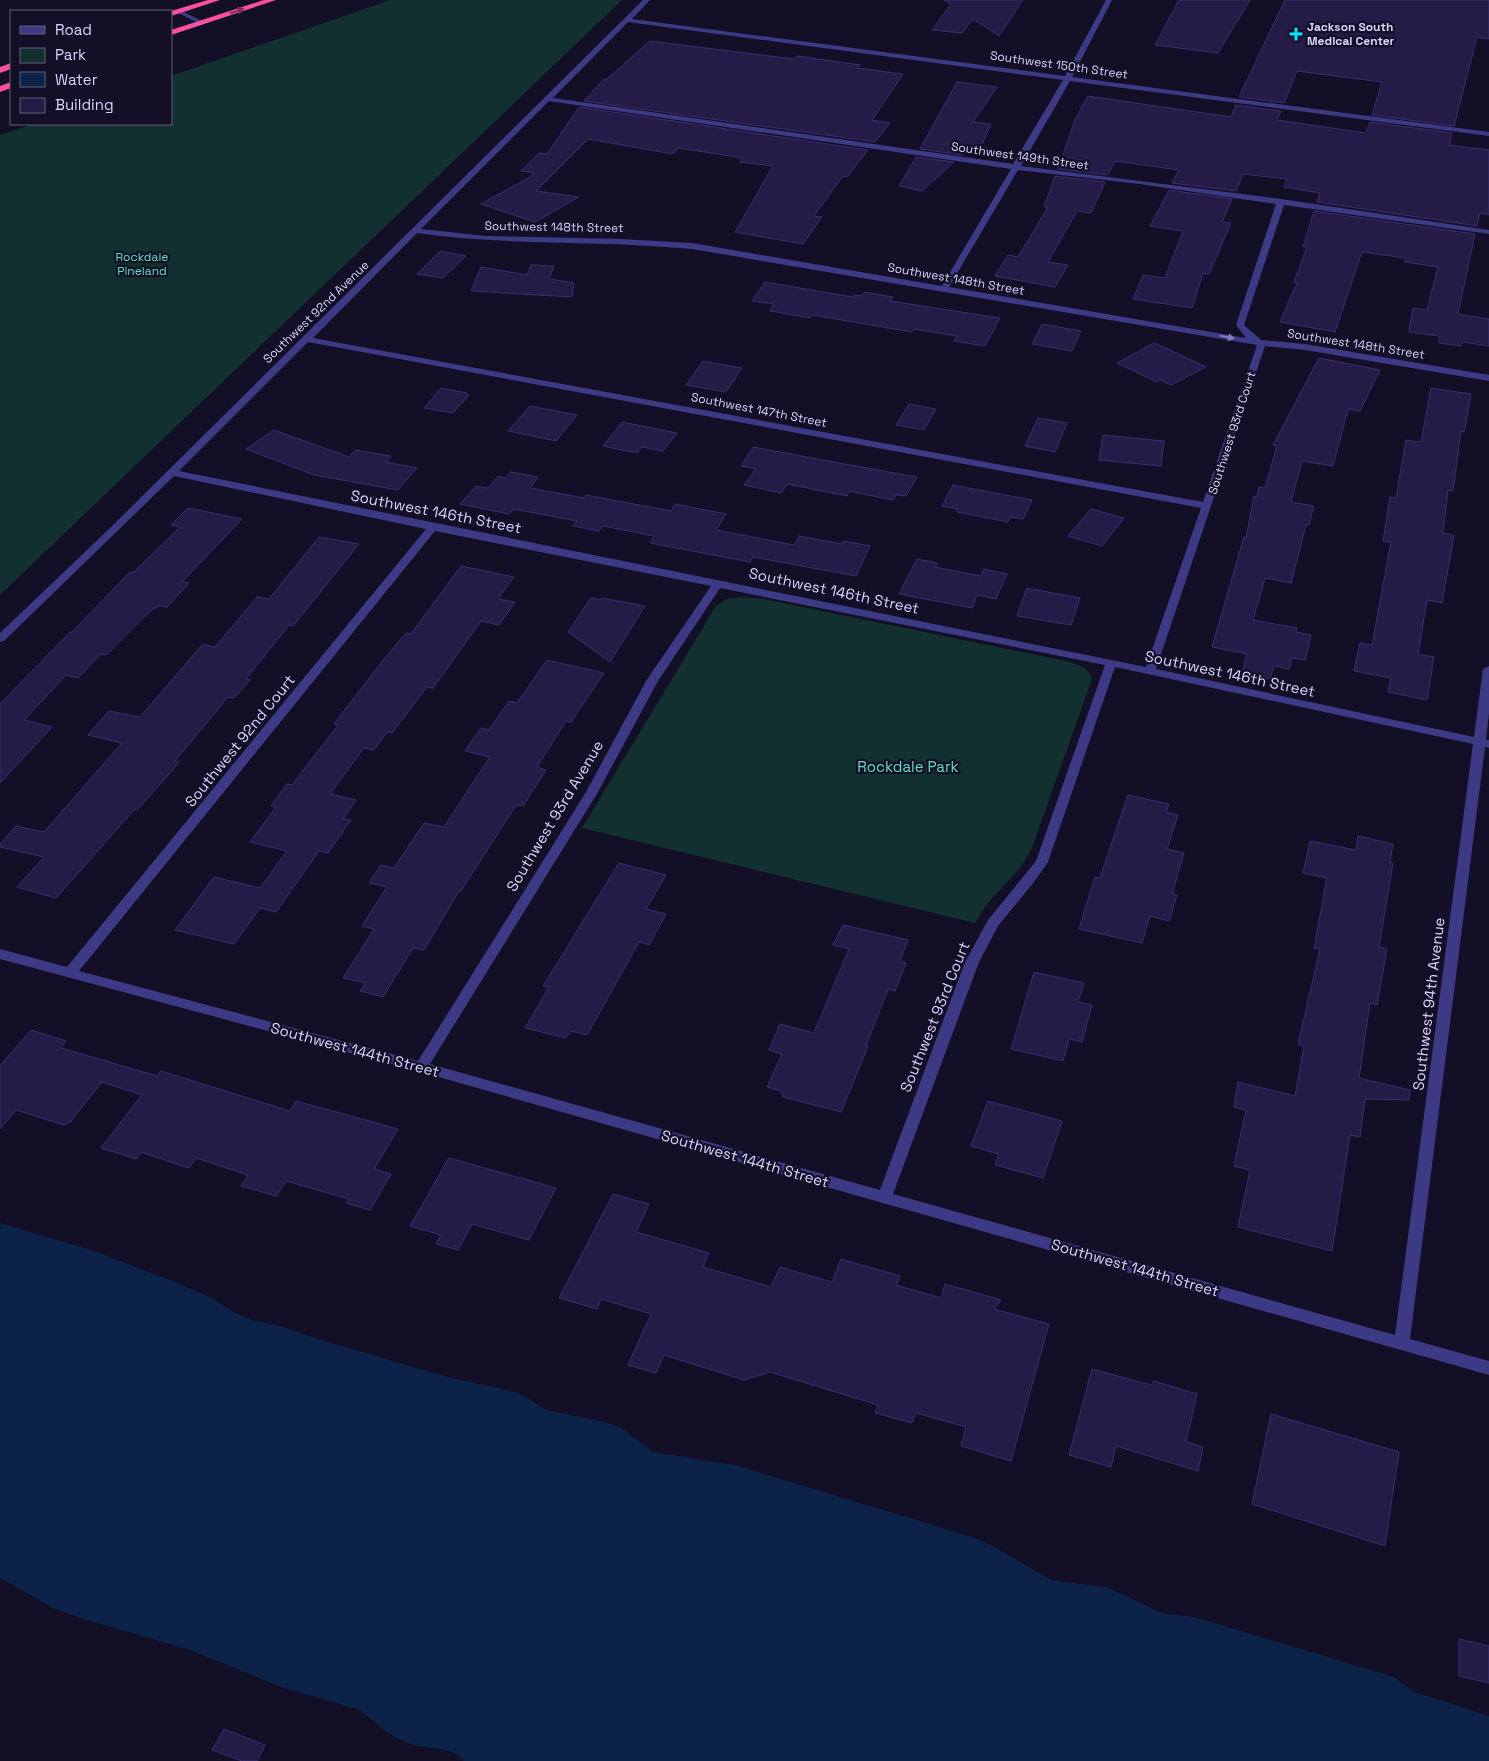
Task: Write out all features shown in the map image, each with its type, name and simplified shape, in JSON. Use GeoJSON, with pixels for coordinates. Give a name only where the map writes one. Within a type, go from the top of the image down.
{"type":"FeatureCollection","features":[{"type":"Feature","properties":{"kind":"highway"},"geometry":{"type":"LineString","coordinates":[[175,13],[216,0]]}},
{"type":"Feature","properties":{"kind":"highway"},"geometry":{"type":"LineString","coordinates":[[172,33],[272,0]]}},
{"type":"Feature","properties":{"kind":"street","name":"Southwest 92nd Avenue"},"geometry":{"type":"LineString","coordinates":[[0,639],[417,231],[647,0]]}},
{"type":"Feature","properties":{"kind":"street"},"geometry":{"type":"LineString","coordinates":[[944,289],[1068,78],[1109,0]]}},
{"type":"Feature","properties":{"kind":"street"},"geometry":{"type":"LineString","coordinates":[[175,13],[202,23]]}},
{"type":"Feature","properties":{"kind":"street","name":"Southwest 150th Street"},"geometry":{"type":"LineString","coordinates":[[626,20],[1489,134]]}},
{"type":"Feature","properties":{"kind":"street","name":"Southwest 149th Street"},"geometry":{"type":"LineString","coordinates":[[548,99],[1014,167],[1140,182],[1489,232]]}},
{"type":"Feature","properties":{"kind":"street"},"geometry":{"type":"LineString","coordinates":[[1262,343],[1247,334],[1240,325],[1281,202]]}},
{"type":"Feature","properties":{"kind":"street","name":"Southwest 148th Street"},"geometry":{"type":"LineString","coordinates":[[417,231],[439,235],[496,239],[628,241],[673,244],[1192,332],[1262,343],[1305,347],[1489,378]]}},
{"type":"Feature","properties":{"kind":"street","name":"Southwest 147th Street"},"geometry":{"type":"LineString","coordinates":[[306,339],[1207,506]]}},
{"type":"Feature","properties":{"kind":"street","name":"Southwest 93rd Court"},"geometry":{"type":"LineString","coordinates":[[1150,672],[1262,343]]}},
{"type":"Feature","properties":{"kind":"street","name":"Southwest 146th Street"},"geometry":{"type":"LineString","coordinates":[[172,472],[433,527],[718,583],[1150,672],[1484,743]]}},
{"type":"Feature","properties":{"kind":"street","name":"Southwest 92nd Court"},"geometry":{"type":"LineString","coordinates":[[70,973],[433,527]]}},
{"type":"Feature","properties":{"kind":"street","name":"Southwest 93rd Avenue"},"geometry":{"type":"LineString","coordinates":[[422,1067],[592,792],[652,682],[718,583]]}},
{"type":"Feature","properties":{"kind":"street","name":"Southwest 93rd Court"},"geometry":{"type":"LineString","coordinates":[[884,1198],[972,962],[998,917],[1042,862],[1111,664]]}},
{"type":"Feature","properties":{"kind":"street","name":"Southwest 94th Avenue"},"geometry":{"type":"LineString","coordinates":[[1402,1343],[1484,743],[1489,669]]}},
{"type":"Feature","properties":{"kind":"street","name":"Southwest 144th Street"},"geometry":{"type":"LineString","coordinates":[[0,954],[422,1067],[1489,1368]]}},
{"type":"Feature","properties":{"kind":"green space","name":"Rockdale Pineland"},"geometry":{"type":"Polygon","coordinates":[[[390,0],[622,0],[0,595],[0,135],[31,125],[172,125],[172,76],[390,0]]]}},
{"type":"Feature","properties":{"kind":"green space","name":"Rockdale Park"},"geometry":{"type":"Polygon","coordinates":[[[740,597],[764,599],[1066,661],[1078,665],[1088,672],[1092,679],[1032,848],[1021,867],[987,904],[975,923],[582,828],[716,606],[727,599],[740,597]]]}},
{"type":"Feature","properties":{"kind":"water"},"geometry":{"type":"Polygon","coordinates":[[[0,1223],[94,1251],[170,1280],[210,1297],[235,1313],[252,1320],[284,1327],[318,1339],[447,1377],[519,1393],[546,1410],[605,1422],[619,1427],[654,1452],[735,1465],[972,1537],[991,1545],[1051,1580],[1107,1587],[1162,1613],[1194,1617],[1394,1677],[1414,1692],[1489,1716],[1489,1761],[464,1761],[457,1754],[445,1750],[412,1745],[389,1734],[360,1710],[281,1687],[190,1650],[80,1618],[53,1608],[0,1578],[0,1223]]]}},
{"type":"Feature","properties":{"kind":"building"},"geometry":{"type":"Polygon","coordinates":[[[944,0],[1023,0],[999,36],[973,19],[962,33],[932,30],[951,4],[944,0]]]}},
{"type":"Feature","properties":{"kind":"building"},"geometry":{"type":"Polygon","coordinates":[[[1179,0],[1250,0],[1218,53],[1155,45],[1179,0]]]}},
{"type":"Feature","properties":{"kind":"building"},"geometry":{"type":"Polygon","coordinates":[[[1285,0],[1489,0],[1489,39],[1477,37],[1454,126],[1372,115],[1382,82],[1297,71],[1284,103],[1239,97],[1285,0]]]}},
{"type":"Feature","properties":{"kind":"building"},"geometry":{"type":"Polygon","coordinates":[[[650,41],[794,59],[797,56],[860,65],[857,68],[903,74],[872,120],[890,123],[875,142],[584,101],[604,79],[607,79],[650,41]]]}},
{"type":"Feature","properties":{"kind":"building"},"geometry":{"type":"Polygon","coordinates":[[[957,82],[997,87],[973,122],[991,124],[981,146],[973,145],[962,155],[920,149],[957,82]]]}},
{"type":"Feature","properties":{"kind":"building"},"geometry":{"type":"Polygon","coordinates":[[[1088,96],[1231,117],[1236,105],[1281,111],[1277,120],[1366,133],[1370,122],[1452,133],[1449,145],[1489,150],[1489,215],[1480,213],[1477,226],[1317,202],[1320,193],[1284,187],[1287,179],[1243,174],[1236,191],[1172,183],[1179,170],[1115,161],[1108,175],[1058,169],[1075,120],[1088,96]]]}},
{"type":"Feature","properties":{"kind":"building"},"geometry":{"type":"Polygon","coordinates":[[[579,107],[868,150],[847,177],[843,176],[814,216],[822,217],[803,244],[735,232],[773,166],[740,162],[743,158],[678,148],[673,154],[588,139],[536,191],[579,197],[535,222],[481,204],[532,176],[534,173],[521,171],[539,153],[547,154],[579,107]]]}},
{"type":"Feature","properties":{"kind":"building"},"geometry":{"type":"Polygon","coordinates":[[[916,157],[954,162],[922,191],[899,186],[916,157]]]}},
{"type":"Feature","properties":{"kind":"building"},"geometry":{"type":"Polygon","coordinates":[[[1055,176],[1105,182],[1091,213],[1077,211],[1048,262],[1068,265],[1055,287],[995,276],[1008,255],[1018,257],[1048,207],[1044,207],[1055,176]]]}},
{"type":"Feature","properties":{"kind":"building"},"geometry":{"type":"Polygon","coordinates":[[[1169,190],[1232,199],[1222,222],[1231,223],[1209,274],[1203,273],[1192,308],[1133,299],[1143,275],[1165,278],[1183,231],[1150,226],[1169,190]]]}},
{"type":"Feature","properties":{"kind":"building"},"geometry":{"type":"Polygon","coordinates":[[[1314,211],[1475,234],[1458,314],[1489,319],[1489,346],[1462,342],[1461,346],[1439,343],[1439,336],[1409,332],[1413,308],[1427,310],[1438,267],[1405,262],[1406,258],[1362,252],[1335,332],[1280,322],[1297,283],[1294,282],[1307,247],[1303,247],[1314,211]]]}},
{"type":"Feature","properties":{"kind":"building"},"geometry":{"type":"Polygon","coordinates":[[[440,251],[466,256],[443,278],[417,274],[440,251]]]}},
{"type":"Feature","properties":{"kind":"building"},"geometry":{"type":"Polygon","coordinates":[[[531,265],[554,266],[549,279],[574,283],[572,297],[471,291],[481,267],[527,275],[531,265]]]}},
{"type":"Feature","properties":{"kind":"building"},"geometry":{"type":"Polygon","coordinates":[[[765,282],[853,297],[854,295],[862,296],[865,292],[893,297],[890,301],[1000,318],[985,346],[954,341],[957,336],[914,329],[912,332],[812,315],[810,318],[770,311],[774,304],[752,301],[765,282]]]}},
{"type":"Feature","properties":{"kind":"building"},"geometry":{"type":"Polygon","coordinates":[[[1042,324],[1081,331],[1072,351],[1032,344],[1042,324]]]}},
{"type":"Feature","properties":{"kind":"building"},"geometry":{"type":"Polygon","coordinates":[[[1154,343],[1206,367],[1171,385],[1160,380],[1157,382],[1117,363],[1154,343]]]}},
{"type":"Feature","properties":{"kind":"building"},"geometry":{"type":"Polygon","coordinates":[[[1319,358],[1380,370],[1360,411],[1348,409],[1333,466],[1302,461],[1291,502],[1314,506],[1309,525],[1306,525],[1291,583],[1265,578],[1253,620],[1297,628],[1296,632],[1311,635],[1305,660],[1292,658],[1289,669],[1274,666],[1270,679],[1242,673],[1247,654],[1212,647],[1244,537],[1246,538],[1254,496],[1257,497],[1259,487],[1265,488],[1277,446],[1273,445],[1319,358]]]}},
{"type":"Feature","properties":{"kind":"building"},"geometry":{"type":"Polygon","coordinates":[[[703,361],[742,368],[726,392],[686,385],[703,361]]]}},
{"type":"Feature","properties":{"kind":"building"},"geometry":{"type":"Polygon","coordinates":[[[441,388],[469,395],[453,413],[424,408],[441,388]]]}},
{"type":"Feature","properties":{"kind":"building"},"geometry":{"type":"Polygon","coordinates":[[[1431,388],[1471,394],[1464,432],[1461,431],[1453,491],[1448,490],[1443,533],[1454,535],[1442,603],[1427,600],[1418,654],[1434,657],[1427,700],[1388,692],[1391,678],[1354,671],[1360,643],[1372,645],[1391,542],[1383,541],[1390,497],[1396,498],[1406,440],[1421,442],[1431,388]]]}},
{"type":"Feature","properties":{"kind":"building"},"geometry":{"type":"Polygon","coordinates":[[[909,404],[936,409],[924,430],[896,425],[909,404]]]}},
{"type":"Feature","properties":{"kind":"building"},"geometry":{"type":"Polygon","coordinates":[[[530,406],[577,415],[556,441],[508,431],[530,406]]]}},
{"type":"Feature","properties":{"kind":"building"},"geometry":{"type":"Polygon","coordinates":[[[1038,418],[1067,423],[1055,452],[1025,446],[1038,418]]]}},
{"type":"Feature","properties":{"kind":"building"},"geometry":{"type":"Polygon","coordinates":[[[622,422],[677,433],[663,451],[642,447],[638,452],[631,452],[603,446],[622,422]]]}},
{"type":"Feature","properties":{"kind":"building"},"geometry":{"type":"Polygon","coordinates":[[[274,430],[349,457],[356,450],[391,456],[386,462],[417,468],[398,490],[314,475],[246,449],[274,430]]]}},
{"type":"Feature","properties":{"kind":"building"},"geometry":{"type":"Polygon","coordinates":[[[1103,435],[1164,441],[1161,466],[1099,460],[1103,435]]]}},
{"type":"Feature","properties":{"kind":"building"},"geometry":{"type":"Polygon","coordinates":[[[753,447],[917,477],[906,496],[896,495],[893,500],[849,491],[847,496],[787,484],[781,493],[744,485],[756,469],[741,466],[753,447]]]}},
{"type":"Feature","properties":{"kind":"building"},"geometry":{"type":"Polygon","coordinates":[[[511,472],[538,477],[530,488],[584,498],[586,495],[671,511],[675,504],[726,514],[716,530],[794,545],[799,536],[842,544],[844,541],[870,546],[856,576],[753,557],[750,562],[650,543],[654,536],[603,526],[599,531],[573,526],[577,521],[514,509],[509,514],[460,504],[476,486],[488,488],[498,476],[506,478],[511,472]]]}},
{"type":"Feature","properties":{"kind":"building"},"geometry":{"type":"Polygon","coordinates":[[[953,485],[1032,500],[1023,519],[1010,517],[1008,522],[957,512],[958,509],[942,506],[953,485]]]}},
{"type":"Feature","properties":{"kind":"building"},"geometry":{"type":"Polygon","coordinates":[[[188,508],[242,519],[182,582],[189,583],[167,607],[159,606],[150,611],[106,655],[101,654],[78,678],[66,675],[24,720],[52,727],[0,783],[0,704],[130,572],[134,572],[180,527],[171,525],[188,508]]]}},
{"type":"Feature","properties":{"kind":"building"},"geometry":{"type":"Polygon","coordinates":[[[1091,509],[1124,518],[1102,546],[1068,536],[1091,509]]]}},
{"type":"Feature","properties":{"kind":"building"},"geometry":{"type":"Polygon","coordinates":[[[319,537],[359,544],[293,626],[289,625],[246,679],[250,680],[234,698],[228,697],[175,761],[179,762],[162,782],[137,810],[134,810],[56,898],[17,887],[44,857],[0,847],[0,844],[16,826],[44,832],[122,743],[88,735],[109,711],[140,717],[203,644],[215,647],[257,597],[269,599],[319,537]]]}},
{"type":"Feature","properties":{"kind":"building"},"geometry":{"type":"Polygon","coordinates":[[[917,559],[937,563],[935,567],[981,576],[984,569],[1007,574],[996,599],[977,595],[972,608],[899,594],[917,559]]]}},
{"type":"Feature","properties":{"kind":"building"},"geometry":{"type":"Polygon","coordinates":[[[461,566],[514,577],[498,599],[515,602],[499,625],[481,621],[433,688],[427,687],[392,733],[387,732],[374,750],[364,748],[330,794],[356,800],[343,819],[351,820],[328,853],[319,851],[276,912],[260,908],[234,944],[175,930],[214,877],[260,888],[287,851],[250,842],[276,807],[271,806],[287,784],[292,785],[338,725],[334,724],[384,659],[406,633],[411,634],[461,566]]]}},
{"type":"Feature","properties":{"kind":"building"},"geometry":{"type":"Polygon","coordinates":[[[1027,588],[1080,598],[1071,625],[1017,616],[1027,588]]]}},
{"type":"Feature","properties":{"kind":"building"},"geometry":{"type":"Polygon","coordinates":[[[591,598],[601,600],[602,598],[645,606],[610,662],[568,632],[591,598]]]}},
{"type":"Feature","properties":{"kind":"building"},"geometry":{"type":"Polygon","coordinates":[[[547,660],[604,673],[571,722],[566,721],[537,767],[546,770],[523,806],[516,805],[461,891],[459,891],[424,950],[413,948],[383,997],[360,991],[366,983],[343,978],[374,929],[362,926],[387,887],[369,883],[381,865],[394,868],[424,823],[444,827],[490,757],[465,751],[481,728],[489,730],[509,701],[517,703],[547,660]]]}},
{"type":"Feature","properties":{"kind":"building"},"geometry":{"type":"Polygon","coordinates":[[[1128,795],[1169,804],[1166,812],[1178,815],[1167,849],[1184,853],[1172,894],[1177,895],[1169,921],[1150,916],[1142,943],[1079,929],[1095,877],[1100,878],[1128,795]]]}},
{"type":"Feature","properties":{"kind":"building"},"geometry":{"type":"Polygon","coordinates":[[[1358,836],[1393,844],[1390,862],[1393,863],[1379,947],[1387,949],[1377,1005],[1370,1003],[1359,1078],[1410,1090],[1409,1100],[1365,1099],[1360,1137],[1350,1135],[1332,1251],[1238,1227],[1250,1170],[1234,1166],[1246,1110],[1234,1107],[1238,1082],[1295,1096],[1304,1046],[1298,1044],[1320,949],[1314,948],[1327,878],[1303,873],[1310,841],[1356,850],[1358,836]]]}},
{"type":"Feature","properties":{"kind":"building"},"geometry":{"type":"Polygon","coordinates":[[[619,863],[666,875],[646,909],[666,914],[649,945],[639,942],[587,1035],[571,1031],[566,1038],[525,1028],[549,987],[543,986],[619,863]]]}},
{"type":"Feature","properties":{"kind":"building"},"geometry":{"type":"Polygon","coordinates":[[[843,925],[908,940],[900,961],[906,963],[895,991],[888,989],[866,1046],[868,1046],[841,1112],[783,1097],[781,1091],[767,1087],[782,1054],[769,1050],[780,1024],[814,1033],[849,949],[833,945],[843,925]]]}},
{"type":"Feature","properties":{"kind":"building"},"geometry":{"type":"Polygon","coordinates":[[[1034,972],[1084,983],[1078,1002],[1092,1005],[1082,1042],[1069,1039],[1063,1061],[1011,1049],[1034,972]]]}},
{"type":"Feature","properties":{"kind":"building"},"geometry":{"type":"Polygon","coordinates":[[[31,1030],[66,1041],[61,1048],[157,1076],[161,1071],[290,1111],[296,1101],[398,1129],[374,1169],[391,1174],[370,1210],[346,1203],[349,1199],[286,1181],[276,1196],[241,1186],[248,1175],[196,1158],[189,1168],[141,1152],[136,1159],[101,1148],[142,1095],[102,1082],[71,1121],[64,1125],[16,1110],[0,1129],[0,1066],[31,1030]]]}},
{"type":"Feature","properties":{"kind":"building"},"geometry":{"type":"Polygon","coordinates":[[[988,1101],[1062,1121],[1043,1178],[995,1165],[999,1154],[971,1146],[988,1101]]]}},
{"type":"Feature","properties":{"kind":"building"},"geometry":{"type":"Polygon","coordinates":[[[449,1158],[556,1188],[529,1240],[472,1224],[458,1250],[436,1244],[441,1235],[410,1226],[449,1158]]]}},
{"type":"Feature","properties":{"kind":"building"},"geometry":{"type":"Polygon","coordinates":[[[613,1194],[649,1204],[636,1232],[709,1253],[703,1267],[771,1287],[780,1267],[832,1282],[841,1259],[900,1276],[896,1285],[941,1298],[945,1284],[1001,1300],[994,1309],[1049,1324],[1011,1461],[961,1446],[966,1427],[916,1413],[912,1423],[875,1413],[878,1405],[770,1372],[744,1380],[664,1355],[656,1373],[628,1365],[651,1314],[601,1299],[597,1309],[559,1298],[613,1194]]]}},
{"type":"Feature","properties":{"kind":"building"},"geometry":{"type":"Polygon","coordinates":[[[1092,1369],[1151,1385],[1154,1381],[1197,1394],[1186,1442],[1203,1447],[1198,1471],[1116,1446],[1111,1467],[1069,1455],[1092,1369]]]}},
{"type":"Feature","properties":{"kind":"building"},"geometry":{"type":"Polygon","coordinates":[[[1271,1414],[1399,1452],[1385,1546],[1252,1504],[1271,1414]]]}},
{"type":"Feature","properties":{"kind":"building"},"geometry":{"type":"Polygon","coordinates":[[[1459,1639],[1489,1646],[1489,1683],[1459,1676],[1459,1639]]]}},
{"type":"Feature","properties":{"kind":"building"},"geometry":{"type":"Polygon","coordinates":[[[224,1729],[265,1745],[257,1761],[242,1761],[212,1750],[224,1729]]]}},
{"type":"Feature","properties":{"kind":"place","name":"Jackson South Medical Center"},"geometry":{"type":"Point","coordinates":[1296,34]}}]}
